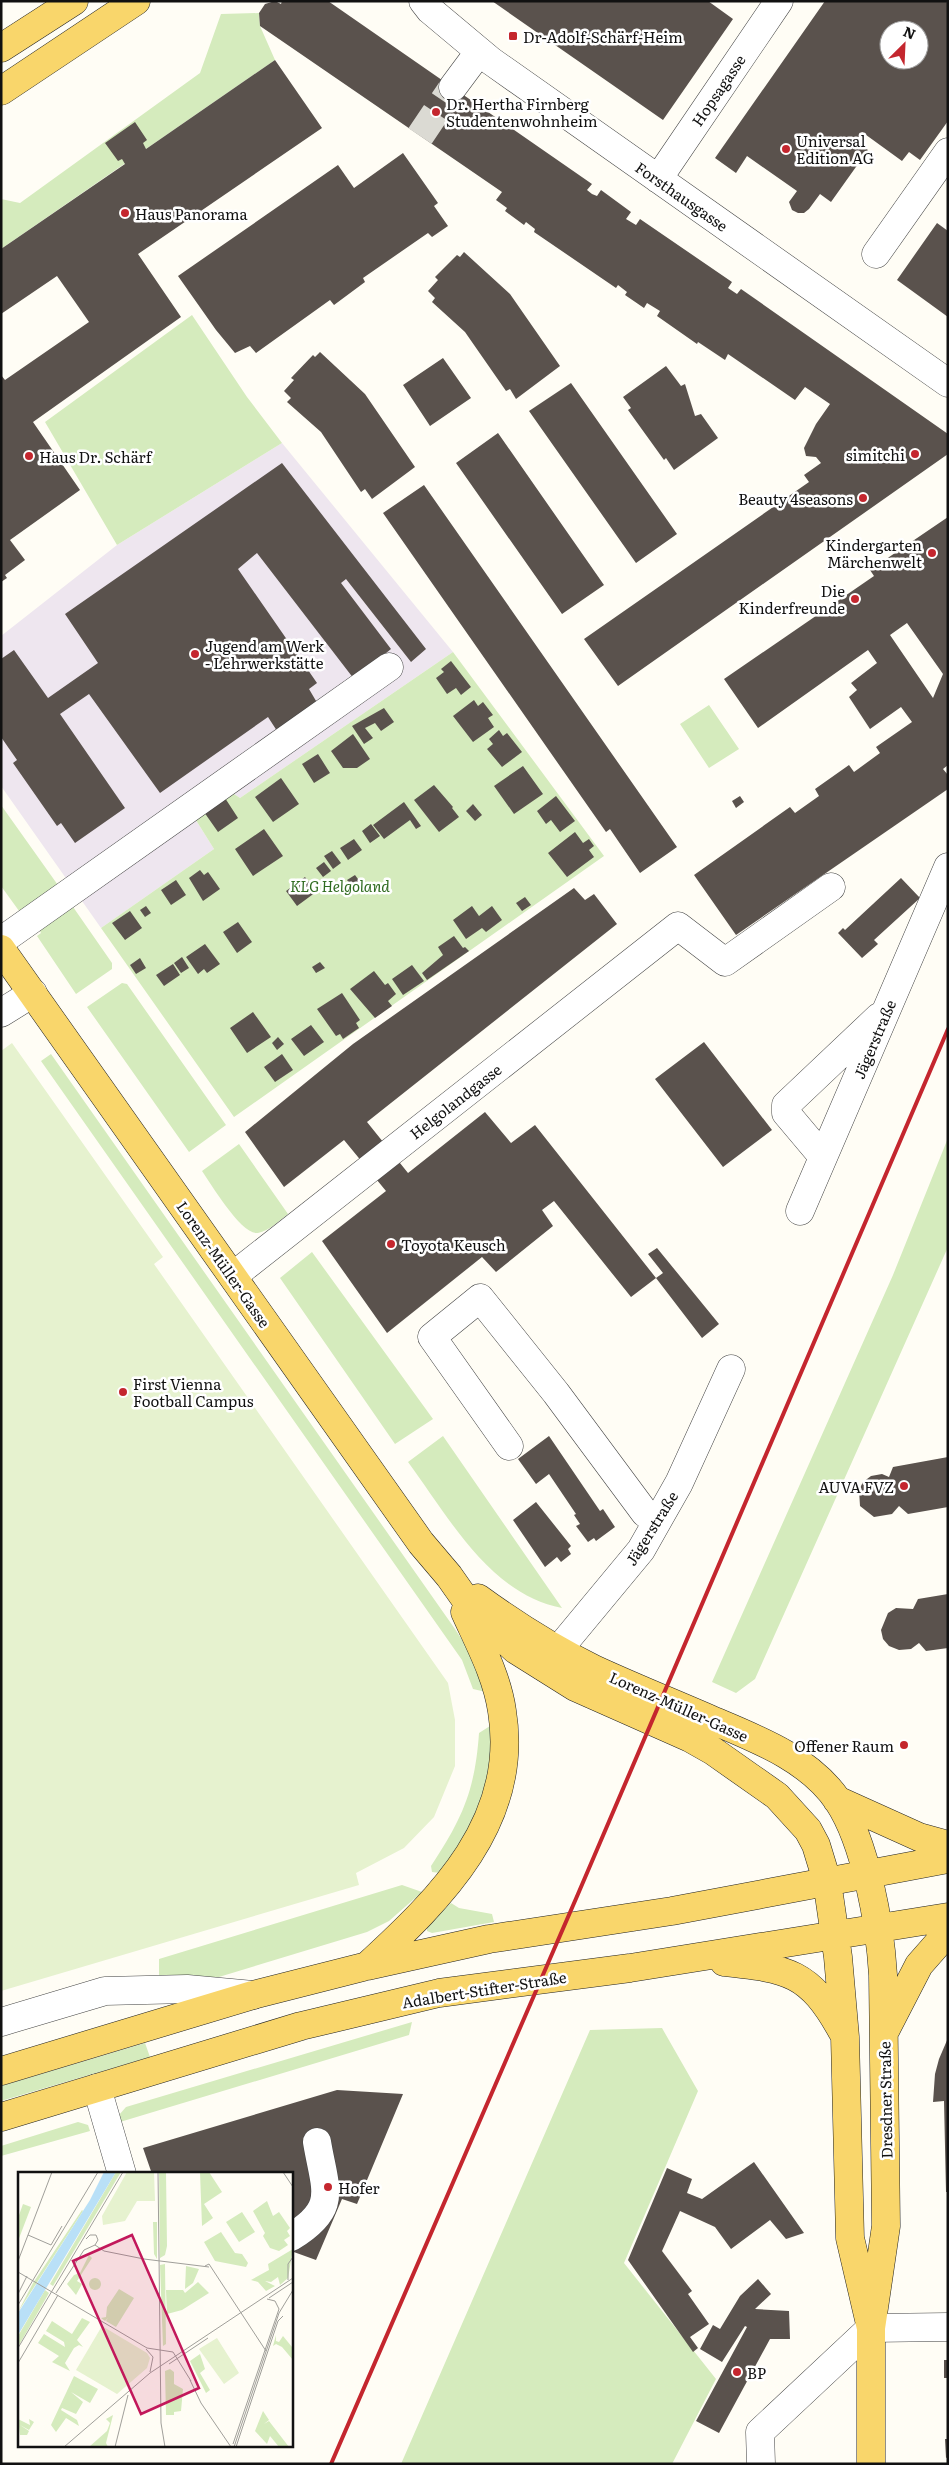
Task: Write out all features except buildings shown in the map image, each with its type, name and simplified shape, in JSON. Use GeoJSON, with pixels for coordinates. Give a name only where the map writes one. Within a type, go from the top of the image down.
{"type":"FeatureCollection","features":[{"type":"Feature","properties":{"kind":"main road"},"geometry":{"type":"LineString","coordinates":[[1,48],[74,1]]}},
{"type":"Feature","properties":{"kind":"main road"},"geometry":{"type":"LineString","coordinates":[[1,92],[136,1]]}},
{"type":"Feature","properties":{"kind":"main road","name":"Lorenz-Müller-Gasse"},"geometry":{"type":"LineString","coordinates":[[1,949],[420,1543],[449,1576],[500,1614],[551,1659],[604,1701],[690,1738],[750,1776],[787,1805],[808,1830],[816,1845],[827,1881]]}},
{"type":"Feature","properties":{"kind":"main road"},"geometry":{"type":"LineString","coordinates":[[367,1966],[418,1919],[464,1863],[481,1835],[494,1806],[502,1776],[505,1743],[502,1710],[494,1679],[449,1576]]}},
{"type":"Feature","properties":{"kind":"main road","name":"Lorenz-Müller-Gasse"},"geometry":{"type":"LineString","coordinates":[[551,1659],[785,1754],[805,1767],[837,1800],[849,1820],[865,1874]]}},
{"type":"Feature","properties":{"kind":"main road"},"geometry":{"type":"LineString","coordinates":[[837,1800],[919,1837],[948,1845]]}},
{"type":"Feature","properties":{"kind":"main road"},"geometry":{"type":"LineString","coordinates":[[1,2071],[253,1995],[367,1966],[489,1939],[672,1911],[948,1859]]}},
{"type":"Feature","properties":{"kind":"main road","name":"Dresdner Straße"},"geometry":{"type":"LineString","coordinates":[[865,1874],[882,1951],[886,2226],[871,2328],[871,2464]]}},
{"type":"Feature","properties":{"kind":"main road","name":"Dresdner Straße"},"geometry":{"type":"LineString","coordinates":[[827,1881],[835,1935],[845,2037],[850,2238],[871,2328]]}},
{"type":"Feature","properties":{"kind":"main road","name":"Adalbert-Stifter-Straße"},"geometry":{"type":"LineString","coordinates":[[1,2117],[301,2026],[439,1993],[689,1959],[948,1917]]}},
{"type":"Feature","properties":{"kind":"main road"},"geometry":{"type":"LineString","coordinates":[[884,2032],[919,1965],[948,1932]]}},
{"type":"Feature","properties":{"kind":"main road"},"geometry":{"type":"LineString","coordinates":[[689,1959],[774,1968],[794,1976],[812,1988],[827,2003],[845,2037]]}},
{"type":"Feature","properties":{"kind":"street","name":"Forsthausgasse"},"geometry":{"type":"LineString","coordinates":[[424,1],[430,10],[479,52],[948,383]]}},
{"type":"Feature","properties":{"kind":"street","name":"Hopsagasse"},"geometry":{"type":"LineString","coordinates":[[658,179],[771,4]]}},
{"type":"Feature","properties":{"kind":"street"},"geometry":{"type":"LineString","coordinates":[[453,87],[479,52]]}},
{"type":"Feature","properties":{"kind":"street"},"geometry":{"type":"LineString","coordinates":[[876,254],[948,152]]}},
{"type":"Feature","properties":{"kind":"street"},"geometry":{"type":"LineString","coordinates":[[1,941],[389,666]]}},
{"type":"Feature","properties":{"kind":"street","name":"Jägerstraße"},"geometry":{"type":"LineString","coordinates":[[800,1211],[948,867]]}},
{"type":"Feature","properties":{"kind":"street","name":"Helgolandgasse"},"geometry":{"type":"LineString","coordinates":[[233,1276],[678,926],[725,962],[831,887]]}},
{"type":"Feature","properties":{"kind":"street"},"geometry":{"type":"LineString","coordinates":[[1,1013],[33,993]]}},
{"type":"Feature","properties":{"kind":"street"},"geometry":{"type":"LineString","coordinates":[[823,1157],[786,1113],[786,1105],[886,1011]]}},
{"type":"Feature","properties":{"kind":"street"},"geometry":{"type":"LineString","coordinates":[[509,1446],[432,1337],[480,1298],[556,1393],[645,1513],[657,1521]]}},
{"type":"Feature","properties":{"kind":"street","name":"Jägerstraße"},"geometry":{"type":"LineString","coordinates":[[551,1659],[641,1550],[679,1483],[731,1369]]}},
{"type":"Feature","properties":{"kind":"street"},"geometry":{"type":"LineString","coordinates":[[1,2022],[105,1990],[186,1989],[253,1995]]}},
{"type":"Feature","properties":{"kind":"street"},"geometry":{"type":"LineString","coordinates":[[97,2088],[121,2172]]}},
{"type":"Feature","properties":{"kind":"street"},"geometry":{"type":"LineString","coordinates":[[292,2236],[315,2221],[327,2199],[317,2142]]}},
{"type":"Feature","properties":{"kind":"street"},"geometry":{"type":"LineString","coordinates":[[761,2464],[760,2432],[871,2328],[948,2327]]}},
{"type":"Feature","properties":{"kind":"shaded area"},"geometry":{"type":"Polygon","coordinates":[[[282,443],[453,652],[240,798],[231,792],[194,817],[214,849],[101,928],[1,786],[1,636],[117,545],[282,443]]]}},
{"type":"Feature","properties":{"kind":"green space"},"geometry":{"type":"Polygon","coordinates":[[[259,13],[260,26],[275,60],[1,249],[1,199],[20,203],[200,73],[221,14],[259,13]]]}},
{"type":"Feature","properties":{"kind":"green space"},"geometry":{"type":"Polygon","coordinates":[[[192,315],[247,397],[282,443],[117,545],[45,422],[192,315]]]}},
{"type":"Feature","properties":{"kind":"green space","name":"KLG Helgoland"},"geometry":{"type":"Polygon","coordinates":[[[453,652],[604,856],[234,1117],[101,928],[214,849],[194,817],[231,792],[240,798],[453,652]]]}},
{"type":"Feature","properties":{"kind":"green space"},"geometry":{"type":"Polygon","coordinates":[[[709,705],[739,749],[709,768],[680,724],[709,705]]]}},
{"type":"Feature","properties":{"kind":"green space"},"geometry":{"type":"Polygon","coordinates":[[[1,805],[60,888],[22,915],[1,886],[1,805]]]}},
{"type":"Feature","properties":{"kind":"green space"},"geometry":{"type":"Polygon","coordinates":[[[71,904],[112,963],[112,969],[76,994],[37,936],[41,933],[38,927],[71,904]]]}},
{"type":"Feature","properties":{"kind":"green space"},"geometry":{"type":"Polygon","coordinates":[[[122,983],[127,984],[226,1125],[189,1152],[87,1007],[122,983]]]}},
{"type":"Feature","properties":{"kind":"green space","name":"First Vienna Football Campus"},"geometry":{"type":"Polygon","coordinates":[[[12,1043],[163,1257],[154,1264],[448,1683],[455,1720],[455,1766],[434,1817],[404,1848],[356,1873],[359,1885],[1,1991],[1,1051],[12,1043]]]}},
{"type":"Feature","properties":{"kind":"green space"},"geometry":{"type":"Polygon","coordinates":[[[51,1054],[455,1629],[468,1649],[486,1692],[473,1689],[462,1660],[41,1061],[51,1054]]]}},
{"type":"Feature","properties":{"kind":"green space"},"geometry":{"type":"Polygon","coordinates":[[[948,1138],[948,1247],[755,1679],[736,1693],[712,1682],[893,1275],[948,1138]]]}},
{"type":"Feature","properties":{"kind":"green space"},"geometry":{"type":"Polygon","coordinates":[[[239,1144],[288,1214],[270,1228],[258,1233],[251,1232],[236,1218],[202,1171],[239,1144]]]}},
{"type":"Feature","properties":{"kind":"green space"},"geometry":{"type":"Polygon","coordinates":[[[312,1252],[433,1419],[395,1444],[280,1278],[312,1252]]]}},
{"type":"Feature","properties":{"kind":"green space"},"geometry":{"type":"Polygon","coordinates":[[[443,1436],[562,1608],[536,1600],[513,1587],[492,1570],[455,1528],[408,1462],[443,1436]]]}},
{"type":"Feature","properties":{"kind":"green space"},"geometry":{"type":"Polygon","coordinates":[[[490,1726],[488,1775],[479,1805],[457,1848],[440,1873],[432,1872],[431,1866],[451,1834],[465,1804],[474,1772],[479,1733],[490,1726]]]}},
{"type":"Feature","properties":{"kind":"green space"},"geometry":{"type":"Polygon","coordinates":[[[402,1885],[422,1892],[389,1921],[367,1932],[209,1980],[159,1980],[159,1959],[402,1885]]]}},
{"type":"Feature","properties":{"kind":"green space"},"geometry":{"type":"Polygon","coordinates":[[[451,1903],[459,1908],[492,1914],[494,1922],[432,1933],[427,1931],[427,1926],[451,1903]]]}},
{"type":"Feature","properties":{"kind":"green space"},"geometry":{"type":"Polygon","coordinates":[[[412,2022],[409,2035],[120,2122],[119,2115],[126,2107],[412,2022]]]}},
{"type":"Feature","properties":{"kind":"green space"},"geometry":{"type":"Polygon","coordinates":[[[662,2028],[698,2091],[624,2263],[716,2379],[672,2464],[401,2464],[590,2030],[662,2028]]]}},
{"type":"Feature","properties":{"kind":"green space"},"geometry":{"type":"Polygon","coordinates":[[[145,2043],[150,2057],[1,2101],[1,2086],[145,2043]]]}},
{"type":"Feature","properties":{"kind":"green space"},"geometry":{"type":"Polygon","coordinates":[[[78,2122],[88,2125],[90,2131],[1,2156],[1,2146],[78,2122]]]}},
{"type":"Feature","properties":{"kind":"tunnel"},"geometry":{"type":"LineString","coordinates":[[420,136],[453,87]]}},
{"type":"Feature","properties":{"kind":"railway"},"geometry":{"type":"LineString","coordinates":[[331,2464],[578,1894],[948,1029]]}},
{"type":"Feature","properties":{"kind":"place","name":"Dr-Adolf-Schärf-Heim"},"geometry":{"type":"Point","coordinates":[513,36]}},
{"type":"Feature","properties":{"kind":"place","name":"Dr. Hertha Firnberg Studentenwohnheim"},"geometry":{"type":"Point","coordinates":[436,112]}},
{"type":"Feature","properties":{"kind":"place","name":"Universal Edition AG"},"geometry":{"type":"Point","coordinates":[786,149]}},
{"type":"Feature","properties":{"kind":"place","name":"Haus Panorama"},"geometry":{"type":"Point","coordinates":[125,213]}},
{"type":"Feature","properties":{"kind":"place","name":"simitchi"},"geometry":{"type":"Point","coordinates":[915,454]}},
{"type":"Feature","properties":{"kind":"place","name":"Haus Dr. Schärf"},"geometry":{"type":"Point","coordinates":[29,456]}},
{"type":"Feature","properties":{"kind":"place","name":"Beauty 4seasons"},"geometry":{"type":"Point","coordinates":[863,498]}},
{"type":"Feature","properties":{"kind":"place","name":"Kindergarten Märchenwelt"},"geometry":{"type":"Point","coordinates":[932,553]}},
{"type":"Feature","properties":{"kind":"place","name":"Die Kinderfreunde"},"geometry":{"type":"Point","coordinates":[855,599]}},
{"type":"Feature","properties":{"kind":"place","name":"Jugend am Werk - Lehrwerkstätte"},"geometry":{"type":"Point","coordinates":[195,654]}},
{"type":"Feature","properties":{"kind":"place","name":"Toyota Keusch"},"geometry":{"type":"Point","coordinates":[391,1244]}},
{"type":"Feature","properties":{"kind":"place","name":"First Vienna Football Campus"},"geometry":{"type":"Point","coordinates":[123,1392]}},
{"type":"Feature","properties":{"kind":"place","name":"AUVA FVZ"},"geometry":{"type":"Point","coordinates":[904,1486]}},
{"type":"Feature","properties":{"kind":"place","name":"Offener Raum"},"geometry":{"type":"Point","coordinates":[904,1745]}},
{"type":"Feature","properties":{"kind":"place","name":"Hofer"},"geometry":{"type":"Point","coordinates":[328,2187]}},
{"type":"Feature","properties":{"kind":"place","name":"BP"},"geometry":{"type":"Point","coordinates":[737,2372]}}]}
